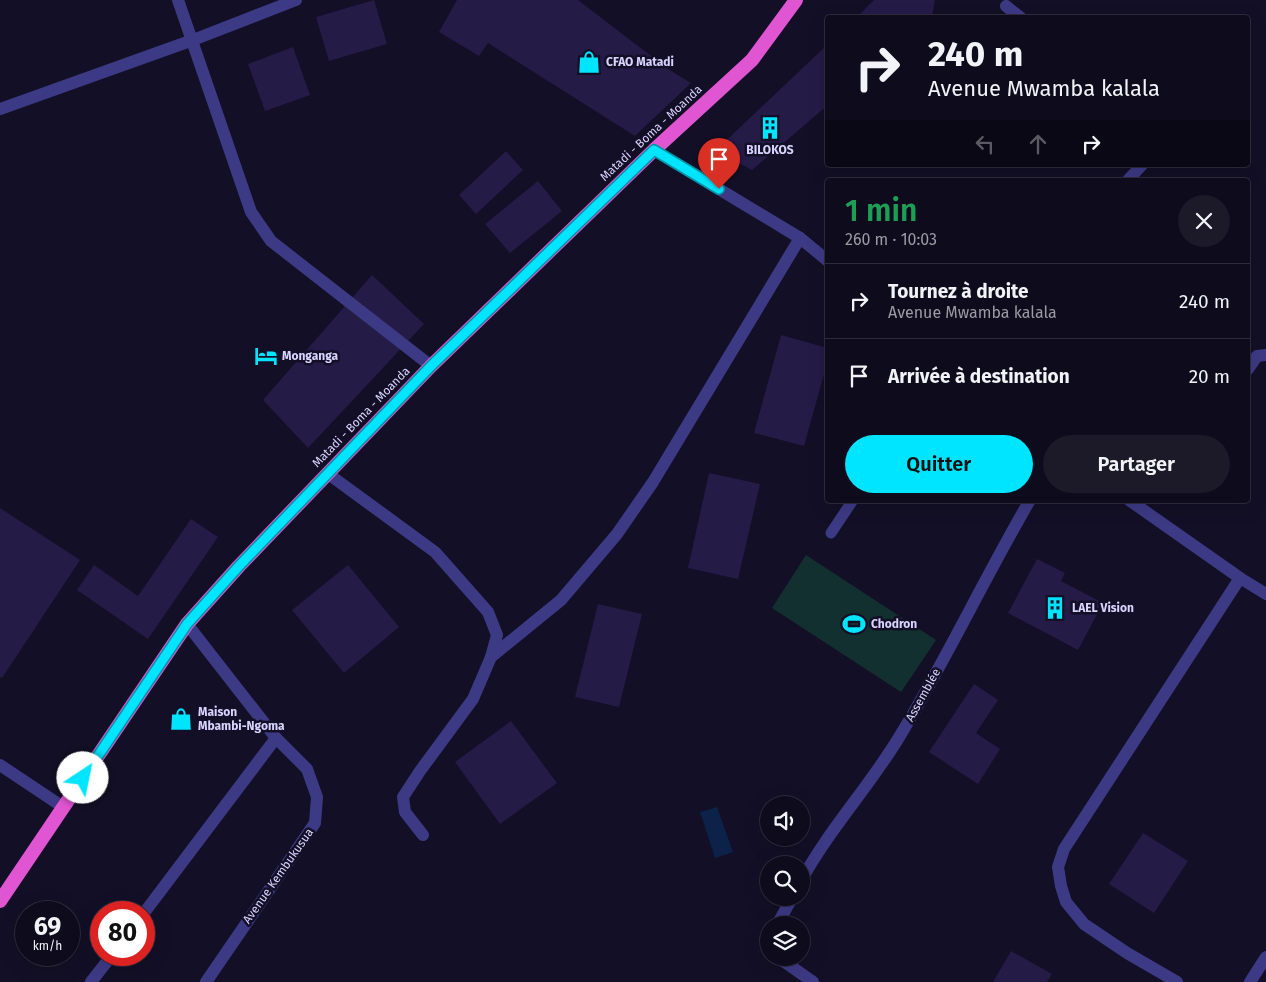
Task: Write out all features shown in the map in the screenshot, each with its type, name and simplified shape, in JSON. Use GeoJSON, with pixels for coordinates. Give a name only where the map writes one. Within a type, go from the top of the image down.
{"type":"FeatureCollection","features":[{"type":"Feature","properties":{"kind":"highway","name":"Matadi - Boma - Moanda"},"geometry":{"type":"LineString","coordinates":[[0,901],[187,624],[239,566],[431,366],[654,150],[752,60],[796,0]]}},
{"type":"Feature","properties":{"kind":"street"},"geometry":{"type":"LineString","coordinates":[[178,0],[251,212],[271,241],[431,366]]}},
{"type":"Feature","properties":{"kind":"street"},"geometry":{"type":"LineString","coordinates":[[0,109],[193,40],[296,0]]}},
{"type":"Feature","properties":{"kind":"street"},"geometry":{"type":"LineString","coordinates":[[1006,6],[1017,15]]}},
{"type":"Feature","properties":{"kind":"street"},"geometry":{"type":"LineString","coordinates":[[654,150],[800,238],[825,259]]}},
{"type":"Feature","properties":{"kind":"street"},"geometry":{"type":"LineString","coordinates":[[1130,178],[1140,167]]}},
{"type":"Feature","properties":{"kind":"street"},"geometry":{"type":"LineString","coordinates":[[491,657],[561,600],[617,534],[653,482],[800,238]]}},
{"type":"Feature","properties":{"kind":"street"},"geometry":{"type":"LineString","coordinates":[[1250,365],[1257,356],[1266,355]]}},
{"type":"Feature","properties":{"kind":"street"},"geometry":{"type":"LineString","coordinates":[[327,474],[435,552],[466,584],[488,612],[497,635],[491,657],[473,699],[403,797],[405,812],[423,835]]}},
{"type":"Feature","properties":{"kind":"street","name":"Assemblée"},"geometry":{"type":"LineString","coordinates":[[810,868],[897,740],[973,606],[1006,541],[1028,503]]}},
{"type":"Feature","properties":{"kind":"street"},"geometry":{"type":"LineString","coordinates":[[1145,504],[1240,578],[1266,594]]}},
{"type":"Feature","properties":{"kind":"street"},"geometry":{"type":"LineString","coordinates":[[1178,982],[1127,953],[1084,924],[1066,902],[1058,867],[1064,849],[1240,578]]}},
{"type":"Feature","properties":{"kind":"street","name":"Avenue Kembukusua"},"geometry":{"type":"LineString","coordinates":[[187,624],[276,738],[307,769],[317,797],[315,823],[206,982]]}},
{"type":"Feature","properties":{"kind":"street"},"geometry":{"type":"LineString","coordinates":[[153,901],[276,738]]}},
{"type":"Feature","properties":{"kind":"street"},"geometry":{"type":"LineString","coordinates":[[0,765],[63,807]]}},
{"type":"Feature","properties":{"kind":"street"},"geometry":{"type":"LineString","coordinates":[[1250,982],[1266,957]]}},
{"type":"Feature","properties":{"kind":"street"},"geometry":{"type":"LineString","coordinates":[[92,982],[104,966]]}},
{"type":"Feature","properties":{"kind":"street"},"geometry":{"type":"LineString","coordinates":[[790,966],[813,982]]}},
{"type":"Feature","properties":{"kind":"lane"},"geometry":{"type":"LineString","coordinates":[[831,533],[851,503]]}},
{"type":"Feature","properties":{"kind":"green space","name":"Chodron"},"geometry":{"type":"Polygon","coordinates":[[[806,555],[936,640],[901,692],[772,608],[806,555]]]}},
{"type":"Feature","properties":{"kind":"water"},"geometry":{"type":"Polygon","coordinates":[[[717,807],[733,852],[715,858],[700,812],[717,807]]]}},
{"type":"Feature","properties":{"kind":"building"},"geometry":{"type":"Polygon","coordinates":[[[374,0],[387,44],[329,61],[316,17],[374,0]]]}},
{"type":"Feature","properties":{"kind":"building","name":"CFAO Matadi"},"geometry":{"type":"Polygon","coordinates":[[[457,0],[578,0],[668,69],[691,83],[635,136],[488,43],[479,56],[439,32],[457,0]]]}},
{"type":"Feature","properties":{"kind":"building"},"geometry":{"type":"Polygon","coordinates":[[[874,0],[935,0],[932,15],[859,15],[874,0]]]}},
{"type":"Feature","properties":{"kind":"building"},"geometry":{"type":"Polygon","coordinates":[[[293,47],[310,95],[265,111],[248,64],[293,47]]]}},
{"type":"Feature","properties":{"kind":"building","name":"BILOKOS"},"geometry":{"type":"Polygon","coordinates":[[[825,47],[825,108],[752,170],[715,151],[825,47]]]}},
{"type":"Feature","properties":{"kind":"building"},"geometry":{"type":"Polygon","coordinates":[[[506,151],[523,170],[476,214],[459,195],[506,151]]]}},
{"type":"Feature","properties":{"kind":"building"},"geometry":{"type":"Polygon","coordinates":[[[538,181],[562,211],[510,253],[485,224],[538,181]]]}},
{"type":"Feature","properties":{"kind":"building"},"geometry":{"type":"Polygon","coordinates":[[[372,275],[424,324],[308,448],[263,400],[372,275]]]}},
{"type":"Feature","properties":{"kind":"building"},"geometry":{"type":"Polygon","coordinates":[[[781,335],[825,347],[825,371],[804,446],[754,433],[781,335]]]}},
{"type":"Feature","properties":{"kind":"building"},"geometry":{"type":"Polygon","coordinates":[[[709,473],[760,484],[738,579],[688,568],[709,473]]]}},
{"type":"Feature","properties":{"kind":"building"},"geometry":{"type":"Polygon","coordinates":[[[0,508],[80,560],[2,678],[0,677],[0,508]]]}},
{"type":"Feature","properties":{"kind":"building"},"geometry":{"type":"Polygon","coordinates":[[[191,519],[218,537],[148,639],[77,590],[94,565],[138,596],[191,519]]]}},
{"type":"Feature","properties":{"kind":"building","name":"LAEL Vision"},"geometry":{"type":"Polygon","coordinates":[[[1037,559],[1065,573],[1061,581],[1103,603],[1078,650],[1008,613],[1037,559]]]}},
{"type":"Feature","properties":{"kind":"building"},"geometry":{"type":"Polygon","coordinates":[[[348,565],[399,627],[344,673],[292,610],[348,565]]]}},
{"type":"Feature","properties":{"kind":"building"},"geometry":{"type":"Polygon","coordinates":[[[598,604],[642,614],[619,707],[575,697],[598,604]]]}},
{"type":"Feature","properties":{"kind":"building"},"geometry":{"type":"Polygon","coordinates":[[[974,684],[998,700],[976,733],[1000,749],[978,784],[929,752],[974,684]]]}},
{"type":"Feature","properties":{"kind":"building"},"geometry":{"type":"Polygon","coordinates":[[[511,721],[557,783],[500,824],[455,762],[511,721]]]}},
{"type":"Feature","properties":{"kind":"building"},"geometry":{"type":"Polygon","coordinates":[[[1143,833],[1188,861],[1154,913],[1109,884],[1143,833]]]}},
{"type":"Feature","properties":{"kind":"building"},"geometry":{"type":"Polygon","coordinates":[[[1011,951],[1052,974],[1047,982],[993,982],[1011,951]]]}},
{"type":"Feature","properties":{"kind":"place","name":"CFAO Matadi"},"geometry":{"type":"Point","coordinates":[589,62]}},
{"type":"Feature","properties":{"kind":"place","name":"BILOKOS"},"geometry":{"type":"Point","coordinates":[770,128]}},
{"type":"Feature","properties":{"kind":"place","name":"Monganga"},"geometry":{"type":"Point","coordinates":[266,356]}},
{"type":"Feature","properties":{"kind":"place","name":"LAEL Vision"},"geometry":{"type":"Point","coordinates":[1055,608]}},
{"type":"Feature","properties":{"kind":"place","name":"Chodron"},"geometry":{"type":"Point","coordinates":[854,624]}},
{"type":"Feature","properties":{"kind":"place","name":"Maison Mbambi-Ngoma"},"geometry":{"type":"Point","coordinates":[181,719]}},
{"type":"Feature","properties":{"kind":"route"},"geometry":{"type":"LineString","coordinates":[[83,778],[187,624],[239,566],[431,366],[654,150],[719,189]]}}]}
